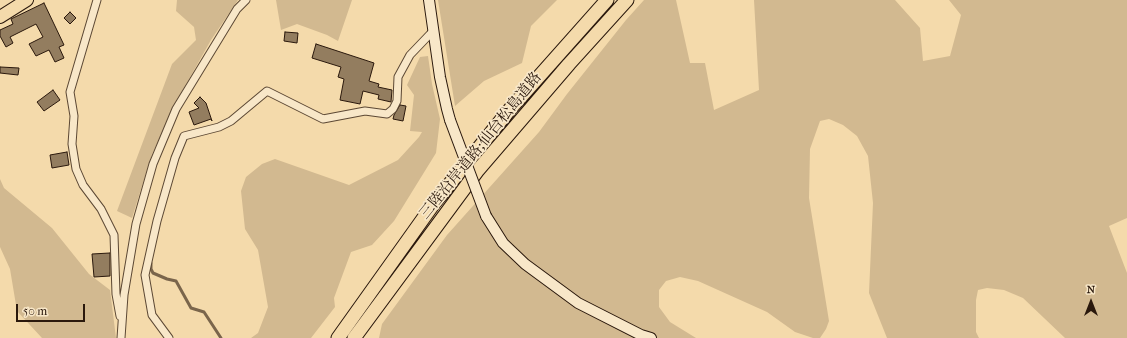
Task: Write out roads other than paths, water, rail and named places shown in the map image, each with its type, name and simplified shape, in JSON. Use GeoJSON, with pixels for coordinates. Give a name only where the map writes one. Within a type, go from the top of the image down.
{"type":"FeatureCollection","features":[{"type":"Feature","properties":{"kind":"highway","name":"三陸沿岸道路;仙台松島道路"},"geometry":{"type":"LineString","coordinates":[[338,338],[435,202],[511,108],[607,0]]}},
{"type":"Feature","properties":{"kind":"highway","name":"三陸沿岸道路;仙台松島道路"},"geometry":{"type":"LineString","coordinates":[[354,338],[478,170],[569,64],[627,0]]}},
{"type":"Feature","properties":{"kind":"main road"},"geometry":{"type":"LineString","coordinates":[[0,17],[27,0]]}},
{"type":"Feature","properties":{"kind":"street"},"geometry":{"type":"LineString","coordinates":[[97,0],[70,92],[74,116],[72,144],[76,169],[83,185],[101,210],[114,235],[116,294],[122,328]]}},
{"type":"Feature","properties":{"kind":"street"},"geometry":{"type":"LineString","coordinates":[[121,338],[124,295],[136,224],[153,164],[176,109],[237,9],[246,0]]}},
{"type":"Feature","properties":{"kind":"street"},"geometry":{"type":"LineString","coordinates":[[429,0],[433,32],[450,120],[486,216],[503,243],[525,264],[578,303],[641,335],[651,338]]}},
{"type":"Feature","properties":{"kind":"street"},"geometry":{"type":"LineString","coordinates":[[169,338],[152,315],[145,275],[157,221],[175,158],[184,136],[219,127],[231,121],[267,91],[323,119],[365,111],[387,114],[397,101],[398,77],[410,55],[433,32]]}},
{"type":"Feature","properties":{"kind":"waterway"},"geometry":{"type":"LineString","coordinates":[[151,263],[153,273],[176,281],[191,308],[204,312],[221,338]]}}]}
